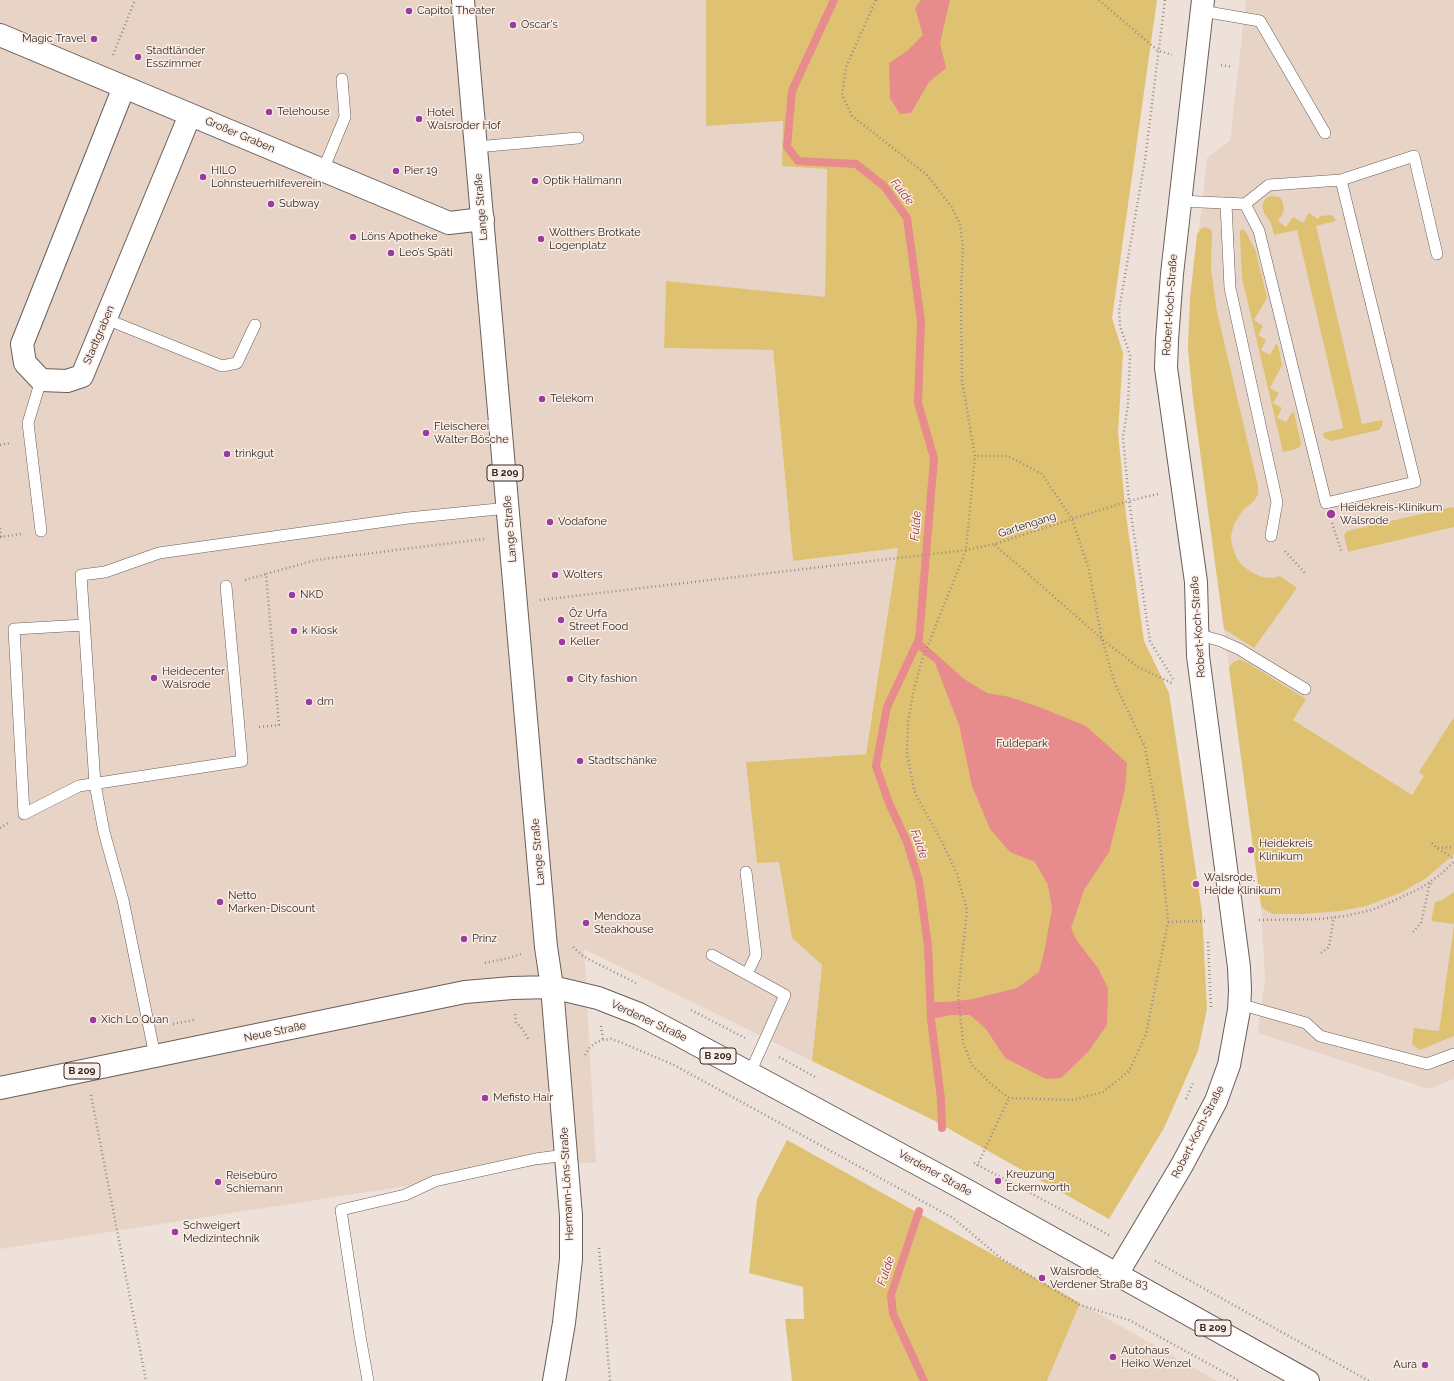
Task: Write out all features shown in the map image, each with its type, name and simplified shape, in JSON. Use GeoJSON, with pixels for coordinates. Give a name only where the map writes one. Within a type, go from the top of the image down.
{"type":"FeatureCollection","features":[{"type":"Feature","properties":{"kind":"street","name":"Lange Straße"},"geometry":{"type":"LineString","coordinates":[[463,0],[546,947],[552,987]]}},
{"type":"Feature","properties":{"kind":"street","name":"Robert-Koch-Straße"},"geometry":{"type":"LineString","coordinates":[[1117,1274],[1182,1164],[1216,1101],[1229,1065],[1236,1030],[1240,990],[1239,967],[1200,668],[1197,634],[1196,582],[1167,382],[1166,355],[1168,311],[1203,6]]}},
{"type":"Feature","properties":{"kind":"street","name":"Großer Graben"},"geometry":{"type":"LineString","coordinates":[[0,35],[449,223],[482,219]]}},
{"type":"Feature","properties":{"kind":"street"},"geometry":{"type":"LineString","coordinates":[[41,380],[24,363],[22,344],[124,87]]}},
{"type":"Feature","properties":{"kind":"street","name":"Stadtgraben"},"geometry":{"type":"LineString","coordinates":[[41,380],[67,381],[82,376],[190,115]]}},
{"type":"Feature","properties":{"kind":"street","name":"Neue Straße"},"geometry":{"type":"LineString","coordinates":[[0,1088],[465,992],[512,988],[552,987]]}},
{"type":"Feature","properties":{"kind":"street","name":"Verdener Straße"},"geometry":{"type":"LineString","coordinates":[[552,987],[598,998],[639,1014],[919,1164],[1308,1381]]}},
{"type":"Feature","properties":{"kind":"street","name":"Hermann-Löns-Straße"},"geometry":{"type":"LineString","coordinates":[[552,987],[571,1216],[571,1259],[564,1323],[554,1381]]}},
{"type":"Feature","properties":{"kind":"lane"},"geometry":{"type":"LineString","coordinates":[[1203,6],[1260,21],[1325,132]]}},
{"type":"Feature","properties":{"kind":"lane"},"geometry":{"type":"LineString","coordinates":[[324,170],[344,116],[342,79]]}},
{"type":"Feature","properties":{"kind":"lane"},"geometry":{"type":"LineString","coordinates":[[476,147],[578,138]]}},
{"type":"Feature","properties":{"kind":"lane"},"geometry":{"type":"LineString","coordinates":[[1180,201],[1245,204],[1269,185],[1341,180],[1414,156],[1437,254]]}},
{"type":"Feature","properties":{"kind":"lane"},"geometry":{"type":"LineString","coordinates":[[1245,204],[1260,231],[1326,503],[1415,482],[1341,180]]}},
{"type":"Feature","properties":{"kind":"lane"},"geometry":{"type":"LineString","coordinates":[[1226,204],[1230,288],[1277,502],[1271,536]]}},
{"type":"Feature","properties":{"kind":"lane"},"geometry":{"type":"LineString","coordinates":[[106,319],[222,366],[237,363],[255,325]]}},
{"type":"Feature","properties":{"kind":"lane"},"geometry":{"type":"LineString","coordinates":[[41,380],[28,423],[41,531]]}},
{"type":"Feature","properties":{"kind":"lane"},"geometry":{"type":"LineString","coordinates":[[155,1056],[123,900],[104,832],[94,784],[81,575],[105,572],[159,553],[408,518],[508,508]]}},
{"type":"Feature","properties":{"kind":"lane"},"geometry":{"type":"LineString","coordinates":[[84,625],[14,629],[24,814],[79,786],[242,761],[226,586]]}},
{"type":"Feature","properties":{"kind":"lane"},"geometry":{"type":"LineString","coordinates":[[1197,634],[1221,641],[1239,649],[1305,689]]}},
{"type":"Feature","properties":{"kind":"lane"},"geometry":{"type":"LineString","coordinates":[[746,872],[756,955],[747,974]]}},
{"type":"Feature","properties":{"kind":"lane"},"geometry":{"type":"LineString","coordinates":[[712,955],[785,995],[750,1073]]}},
{"type":"Feature","properties":{"kind":"lane"},"geometry":{"type":"LineString","coordinates":[[1239,1004],[1306,1024],[1320,1036],[1428,1064],[1454,1054]]}},
{"type":"Feature","properties":{"kind":"lane"},"geometry":{"type":"LineString","coordinates":[[368,1381],[341,1210],[405,1195],[436,1181],[535,1159],[566,1155]]}},
{"type":"Feature","properties":{"kind":"path"},"geometry":{"type":"LineString","coordinates":[[104,78],[135,0]]}},
{"type":"Feature","properties":{"kind":"path"},"geometry":{"type":"LineString","coordinates":[[876,0],[846,67],[842,95],[852,116],[926,175],[951,206],[960,224],[963,247],[961,293],[962,381],[975,456],[966,550],[922,660],[910,708],[907,754],[915,793],[942,842],[957,874],[967,910],[958,995],[963,1042],[972,1064],[990,1084],[1009,1098],[1073,1100],[1103,1092],[1129,1071],[1146,1034],[1168,922],[1158,821],[1145,747],[1116,684],[1102,639],[1089,570],[1072,519],[1042,474],[1008,456],[975,456]]}},
{"type":"Feature","properties":{"kind":"path"},"geometry":{"type":"LineString","coordinates":[[1099,0],[1157,50]]}},
{"type":"Feature","properties":{"kind":"path"},"geometry":{"type":"LineString","coordinates":[[1165,0],[1157,50],[1145,160],[1118,310],[1120,326],[1130,355],[1128,405],[1123,437],[1129,501],[1150,641],[1173,678],[1176,692]]}},
{"type":"Feature","properties":{"kind":"path","name":"Gartengang"},"geometry":{"type":"LineString","coordinates":[[516,603],[966,550],[994,544],[1129,501],[1182,488]]}},
{"type":"Feature","properties":{"kind":"path"},"geometry":{"type":"LineString","coordinates":[[1326,503],[1342,553]]}},
{"type":"Feature","properties":{"kind":"path"},"geometry":{"type":"LineString","coordinates":[[0,528],[1,537]]}},
{"type":"Feature","properties":{"kind":"path"},"geometry":{"type":"LineString","coordinates":[[239,730],[279,725],[266,574],[316,560],[510,536]]}},
{"type":"Feature","properties":{"kind":"path"},"geometry":{"type":"LineString","coordinates":[[1271,536],[1306,574]]}},
{"type":"Feature","properties":{"kind":"path"},"geometry":{"type":"LineString","coordinates":[[994,544],[1102,639],[1138,667],[1174,684]]}},
{"type":"Feature","properties":{"kind":"path"},"geometry":{"type":"LineString","coordinates":[[1233,921],[1334,918],[1378,908],[1407,895],[1433,880],[1454,861],[1432,843]]}},
{"type":"Feature","properties":{"kind":"path"},"geometry":{"type":"LineString","coordinates":[[1437,848],[1454,847]]}},
{"type":"Feature","properties":{"kind":"path"},"geometry":{"type":"LineString","coordinates":[[1413,932],[1421,923],[1429,887],[1433,880]]}},
{"type":"Feature","properties":{"kind":"path"},"geometry":{"type":"LineString","coordinates":[[1321,953],[1329,947],[1334,918]]}},
{"type":"Feature","properties":{"kind":"path"},"geometry":{"type":"LineString","coordinates":[[1168,922],[1207,921],[1207,928]]}},
{"type":"Feature","properties":{"kind":"path"},"geometry":{"type":"LineString","coordinates":[[1208,936],[1212,1012]]}},
{"type":"Feature","properties":{"kind":"path"},"geometry":{"type":"LineString","coordinates":[[572,946],[583,956],[596,963]]}},
{"type":"Feature","properties":{"kind":"path"},"geometry":{"type":"LineString","coordinates":[[509,958],[520,955],[524,951]]}},
{"type":"Feature","properties":{"kind":"path"},"geometry":{"type":"LineString","coordinates":[[516,1023],[526,1033],[530,1040]]}},
{"type":"Feature","properties":{"kind":"path"},"geometry":{"type":"LineString","coordinates":[[585,1053],[597,1042],[611,1039],[674,1065],[953,1218],[1002,1259],[1080,1305],[1129,1320],[1240,1381]]}},
{"type":"Feature","properties":{"kind":"path"},"geometry":{"type":"LineString","coordinates":[[1185,1101],[1194,1081]]}},
{"type":"Feature","properties":{"kind":"path"},"geometry":{"type":"LineString","coordinates":[[91,1095],[146,1381]]}},
{"type":"Feature","properties":{"kind":"path"},"geometry":{"type":"LineString","coordinates":[[1009,1098],[978,1165],[1110,1235]]}},
{"type":"Feature","properties":{"kind":"path"},"geometry":{"type":"LineString","coordinates":[[598,1246],[610,1381]]}},
{"type":"Feature","properties":{"kind":"path"},"geometry":{"type":"LineString","coordinates":[[1150,1258],[1369,1381]]}},
{"type":"Feature","properties":{"kind":"shaded area"},"geometry":{"type":"Polygon","coordinates":[[[0,0],[706,0],[706,126],[784,121],[827,169],[825,298],[666,281],[664,348],[773,350],[793,561],[898,548],[866,754],[746,762],[779,862],[792,938],[822,965],[812,1061],[584,949],[596,1163],[535,1166],[0,1249],[0,0]]]}},
{"type":"Feature","properties":{"kind":"shaded area"},"geometry":{"type":"Polygon","coordinates":[[[921,0],[950,0],[940,43],[946,68],[929,82],[911,113],[900,114],[890,98],[889,63],[907,51],[923,35],[915,8],[921,0]]]}},
{"type":"Feature","properties":{"kind":"shaded area","name":"Heidekreis-Klinikum Walsrode"},"geometry":{"type":"Polygon","coordinates":[[[1246,0],[1454,0],[1454,1079],[1429,1089],[1258,1033],[1265,979],[1261,906],[1193,399],[1188,348],[1190,298],[1207,158],[1230,141],[1246,0]]]}},
{"type":"Feature","properties":{"kind":"shaded area"},"geometry":{"type":"Polygon","coordinates":[[[919,639],[964,679],[987,693],[1010,697],[1086,726],[1127,763],[1125,790],[1109,852],[1084,890],[1071,928],[1077,941],[1098,968],[1108,988],[1107,1025],[1088,1052],[1061,1078],[1046,1079],[1005,1058],[986,1029],[970,1015],[951,1015],[931,1019],[930,1002],[973,999],[1017,988],[1039,972],[1052,909],[1048,885],[1035,862],[1010,852],[990,829],[972,786],[959,725],[935,663],[915,647],[919,639]]]}},
{"type":"Feature","properties":{"kind":"shaded area","name":"Autohaus Heiko Wenzel"},"geometry":{"type":"Polygon","coordinates":[[[1080,1303],[1217,1381],[1047,1381],[1080,1303]]]}},
{"type":"Feature","properties":{"kind":"green space","name":"Fuldepark"},"geometry":{"type":"Polygon","coordinates":[[[706,0],[1157,0],[1112,318],[1123,353],[1118,432],[1126,515],[1144,641],[1169,693],[1202,912],[1207,1009],[1198,1051],[1164,1128],[1109,1219],[935,1121],[812,1061],[822,965],[792,938],[779,862],[757,863],[746,762],[866,754],[898,548],[793,561],[773,350],[664,348],[666,281],[825,297],[827,169],[782,166],[783,121],[706,126],[706,0]]]}},
{"type":"Feature","properties":{"kind":"green space"},"geometry":{"type":"Polygon","coordinates":[[[1271,196],[1279,197],[1282,200],[1284,208],[1278,221],[1286,227],[1293,217],[1303,223],[1309,213],[1318,219],[1320,216],[1332,215],[1336,221],[1316,226],[1362,424],[1382,420],[1383,425],[1379,430],[1332,441],[1324,438],[1323,433],[1343,428],[1341,418],[1297,230],[1274,235],[1271,223],[1264,213],[1262,205],[1266,198],[1271,196]]]}},
{"type":"Feature","properties":{"kind":"green space"},"geometry":{"type":"Polygon","coordinates":[[[1205,227],[1210,229],[1212,232],[1211,268],[1217,312],[1258,486],[1258,494],[1254,501],[1243,510],[1234,524],[1231,536],[1232,545],[1236,557],[1242,565],[1251,572],[1262,577],[1273,578],[1280,576],[1297,588],[1254,648],[1224,629],[1193,399],[1188,348],[1190,298],[1197,234],[1205,227]]]}},
{"type":"Feature","properties":{"kind":"green space"},"geometry":{"type":"Polygon","coordinates":[[[1242,229],[1246,232],[1256,252],[1267,298],[1254,320],[1263,326],[1258,335],[1266,340],[1261,350],[1270,355],[1276,344],[1278,345],[1282,365],[1270,388],[1279,393],[1273,403],[1282,408],[1277,418],[1286,422],[1292,412],[1294,413],[1301,443],[1300,447],[1296,449],[1283,452],[1242,278],[1240,231],[1242,229]]]}},
{"type":"Feature","properties":{"kind":"green space"},"geometry":{"type":"Polygon","coordinates":[[[1452,507],[1454,508],[1454,527],[1348,552],[1344,535],[1347,531],[1452,507]]]}},
{"type":"Feature","properties":{"kind":"green space"},"geometry":{"type":"Polygon","coordinates":[[[1238,660],[1248,663],[1306,699],[1293,720],[1412,795],[1424,776],[1419,772],[1454,717],[1454,854],[1425,879],[1400,893],[1366,906],[1341,911],[1303,914],[1273,914],[1264,909],[1261,906],[1229,668],[1232,663],[1238,660]]]}},
{"type":"Feature","properties":{"kind":"green space"},"geometry":{"type":"Polygon","coordinates":[[[1454,892],[1454,924],[1431,921],[1435,902],[1442,900],[1454,892]]]}},
{"type":"Feature","properties":{"kind":"green space"},"geometry":{"type":"Polygon","coordinates":[[[1454,925],[1454,1036],[1420,1050],[1412,1044],[1414,1028],[1439,1031],[1454,925]]]}},
{"type":"Feature","properties":{"kind":"green space"},"geometry":{"type":"Polygon","coordinates":[[[787,1140],[1080,1303],[1047,1381],[792,1381],[785,1319],[804,1319],[803,1287],[749,1273],[757,1199],[787,1140]]]}},
{"type":"Feature","properties":{"kind":"waterway","name":"Fulde"},"geometry":{"type":"LineString","coordinates":[[834,0],[792,91],[787,147],[798,161],[856,164],[884,186],[907,218],[921,321],[918,403],[934,458],[919,639],[887,707],[876,766],[889,803],[907,842],[919,881],[928,945],[931,1019],[941,1099],[942,1128]]}},
{"type":"Feature","properties":{"kind":"waterway","name":"Fulde"},"geometry":{"type":"LineString","coordinates":[[919,1211],[891,1295],[893,1314],[924,1381]]}},
{"type":"Feature","properties":{"kind":"place","name":"Capitol Theater"},"geometry":{"type":"Point","coordinates":[409,11]}},
{"type":"Feature","properties":{"kind":"place","name":"Oscar's"},"geometry":{"type":"Point","coordinates":[513,25]}},
{"type":"Feature","properties":{"kind":"place","name":"Magic Travel"},"geometry":{"type":"Point","coordinates":[94,39]}},
{"type":"Feature","properties":{"kind":"place","name":"Stadtländer Esszimmer"},"geometry":{"type":"Point","coordinates":[138,57]}},
{"type":"Feature","properties":{"kind":"place","name":"Telehouse"},"geometry":{"type":"Point","coordinates":[269,112]}},
{"type":"Feature","properties":{"kind":"place","name":"Hotel Walsroder Hof"},"geometry":{"type":"Point","coordinates":[419,119]}},
{"type":"Feature","properties":{"kind":"place","name":"Pier 19"},"geometry":{"type":"Point","coordinates":[396,171]}},
{"type":"Feature","properties":{"kind":"place","name":"HILO Lohnsteuerhilfeverein"},"geometry":{"type":"Point","coordinates":[203,177]}},
{"type":"Feature","properties":{"kind":"place","name":"Optik Hallmann"},"geometry":{"type":"Point","coordinates":[535,181]}},
{"type":"Feature","properties":{"kind":"place","name":"Subway"},"geometry":{"type":"Point","coordinates":[271,204]}},
{"type":"Feature","properties":{"kind":"place","name":"Löns Apotheke"},"geometry":{"type":"Point","coordinates":[353,237]}},
{"type":"Feature","properties":{"kind":"place","name":"Wolthers Brotkate Logenplatz"},"geometry":{"type":"Point","coordinates":[541,239]}},
{"type":"Feature","properties":{"kind":"place","name":"Leo’s Späti"},"geometry":{"type":"Point","coordinates":[391,253]}},
{"type":"Feature","properties":{"kind":"place","name":"Telekom"},"geometry":{"type":"Point","coordinates":[542,399]}},
{"type":"Feature","properties":{"kind":"place","name":"Fleischerei Walter Bösche"},"geometry":{"type":"Point","coordinates":[426,433]}},
{"type":"Feature","properties":{"kind":"place","name":"trinkgut"},"geometry":{"type":"Point","coordinates":[227,454]}},
{"type":"Feature","properties":{"kind":"place","name":"Heidekreis-Klinikum Walsrode"},"geometry":{"type":"Point","coordinates":[1331,514]}},
{"type":"Feature","properties":{"kind":"place","name":"Vodafone"},"geometry":{"type":"Point","coordinates":[550,522]}},
{"type":"Feature","properties":{"kind":"place","name":"Wolters"},"geometry":{"type":"Point","coordinates":[555,575]}},
{"type":"Feature","properties":{"kind":"place","name":"NKD"},"geometry":{"type":"Point","coordinates":[292,595]}},
{"type":"Feature","properties":{"kind":"place","name":"Öz Urfa Street Food"},"geometry":{"type":"Point","coordinates":[561,620]}},
{"type":"Feature","properties":{"kind":"place","name":"k Kiosk"},"geometry":{"type":"Point","coordinates":[294,631]}},
{"type":"Feature","properties":{"kind":"place","name":"Keller"},"geometry":{"type":"Point","coordinates":[562,642]}},
{"type":"Feature","properties":{"kind":"place","name":"Heidecenter Walsrode"},"geometry":{"type":"Point","coordinates":[154,678]}},
{"type":"Feature","properties":{"kind":"place","name":"City fashion"},"geometry":{"type":"Point","coordinates":[570,679]}},
{"type":"Feature","properties":{"kind":"place","name":"dm"},"geometry":{"type":"Point","coordinates":[309,702]}},
{"type":"Feature","properties":{"kind":"place","name":"Stadtschänke"},"geometry":{"type":"Point","coordinates":[580,761]}},
{"type":"Feature","properties":{"kind":"place","name":"Heidekreis Klinikum"},"geometry":{"type":"Point","coordinates":[1251,850]}},
{"type":"Feature","properties":{"kind":"place","name":"Walsrode, Heide Klinikum"},"geometry":{"type":"Point","coordinates":[1196,884]}},
{"type":"Feature","properties":{"kind":"place","name":"Netto Marken-Discount"},"geometry":{"type":"Point","coordinates":[220,902]}},
{"type":"Feature","properties":{"kind":"place","name":"Mendoza Steakhouse"},"geometry":{"type":"Point","coordinates":[586,923]}},
{"type":"Feature","properties":{"kind":"place","name":"Prinz"},"geometry":{"type":"Point","coordinates":[464,939]}},
{"type":"Feature","properties":{"kind":"place","name":"Xich Lo Quan"},"geometry":{"type":"Point","coordinates":[93,1020]}},
{"type":"Feature","properties":{"kind":"place","name":"Mefisto Hair"},"geometry":{"type":"Point","coordinates":[485,1098]}},
{"type":"Feature","properties":{"kind":"place","name":"Kreuzung Eckernworth"},"geometry":{"type":"Point","coordinates":[998,1181]}},
{"type":"Feature","properties":{"kind":"place","name":"Reisebüro Schiemann"},"geometry":{"type":"Point","coordinates":[218,1182]}},
{"type":"Feature","properties":{"kind":"place","name":"Schweigert Medizintechnik"},"geometry":{"type":"Point","coordinates":[175,1232]}},
{"type":"Feature","properties":{"kind":"place","name":"Walsrode, Verdener Straße 83"},"geometry":{"type":"Point","coordinates":[1042,1278]}},
{"type":"Feature","properties":{"kind":"place","name":"Autohaus Heiko Wenzel"},"geometry":{"type":"Point","coordinates":[1113,1357]}},
{"type":"Feature","properties":{"kind":"place","name":"Aura"},"geometry":{"type":"Point","coordinates":[1425,1365]}}]}
